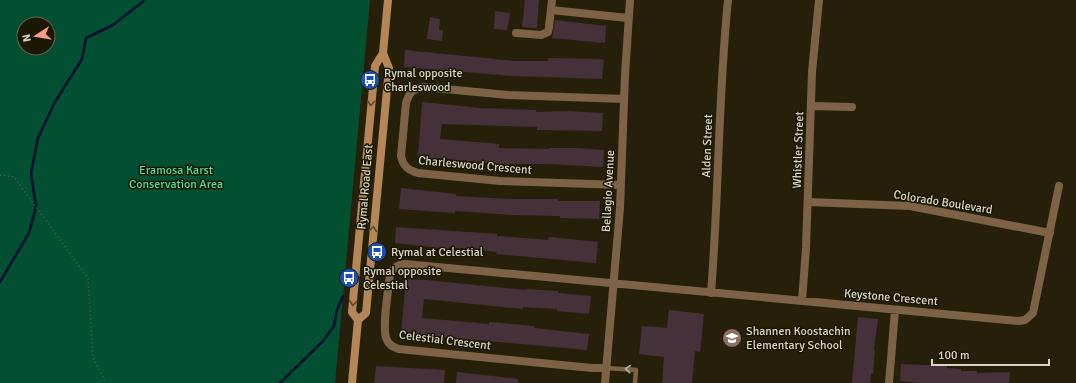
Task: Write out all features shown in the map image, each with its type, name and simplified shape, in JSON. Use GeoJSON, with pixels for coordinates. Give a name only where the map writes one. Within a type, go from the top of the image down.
{"type":"FeatureCollection","features":[{"type":"Feature","properties":{"kind":"main road","name":"Rymal Road East"},"geometry":{"type":"LineString","coordinates":[[352,383],[358,320],[352,312],[374,74],[375,66],[383,53],[388,0]]}},
{"type":"Feature","properties":{"kind":"main road","name":"Rymal Road East"},"geometry":{"type":"LineString","coordinates":[[358,320],[366,313],[389,68],[383,53]]}},
{"type":"Feature","properties":{"kind":"street"},"geometry":{"type":"LineString","coordinates":[[516,33],[541,35],[548,32],[552,0]]}},
{"type":"Feature","properties":{"kind":"street","name":"Bellagio Avenue"},"geometry":{"type":"LineString","coordinates":[[604,383],[620,208],[624,99],[630,0]]}},
{"type":"Feature","properties":{"kind":"street","name":"Alden Street"},"geometry":{"type":"LineString","coordinates":[[711,293],[716,236],[721,69],[728,0]]}},
{"type":"Feature","properties":{"kind":"street","name":"Whistler Street"},"geometry":{"type":"LineString","coordinates":[[802,301],[806,248],[812,72],[818,0]]}},
{"type":"Feature","properties":{"kind":"street"},"geometry":{"type":"LineString","coordinates":[[551,10],[628,18]]}},
{"type":"Feature","properties":{"kind":"street","name":"Charleswood Crescent"},"geometry":{"type":"LineString","coordinates":[[621,185],[500,181],[418,173],[406,168],[402,162],[401,156],[406,103],[408,96],[417,88],[424,87],[508,95],[624,99]]}},
{"type":"Feature","properties":{"kind":"street"},"geometry":{"type":"LineString","coordinates":[[811,106],[852,107]]}},
{"type":"Feature","properties":{"kind":"street","name":"Keystone Crescent"},"geometry":{"type":"LineString","coordinates":[[614,283],[895,310],[1020,321],[1025,320],[1033,314],[1035,307],[1059,186]]}},
{"type":"Feature","properties":{"kind":"street","name":"Colorado Boulevard"},"geometry":{"type":"LineString","coordinates":[[808,202],[910,206],[1050,233]]}},
{"type":"Feature","properties":{"kind":"street","name":"Celestial Crescent"},"geometry":{"type":"LineString","coordinates":[[606,368],[592,368],[399,349],[392,347],[387,342],[385,331],[390,274],[393,268],[398,265],[405,264],[614,283]]}},
{"type":"Feature","properties":{"kind":"street"},"geometry":{"type":"LineString","coordinates":[[889,383],[895,310]]}},
{"type":"Feature","properties":{"kind":"lane"},"geometry":{"type":"LineString","coordinates":[[606,368],[636,370],[635,383]]}},
{"type":"Feature","properties":{"kind":"path"},"geometry":{"type":"LineString","coordinates":[[0,175],[14,177],[88,278],[92,358],[106,383]]}},
{"type":"Feature","properties":{"kind":"green space","name":"Eramosa Karst Conservation Area"},"geometry":{"type":"Polygon","coordinates":[[[0,0],[370,0],[335,383],[0,383],[0,0]]]}},
{"type":"Feature","properties":{"kind":"building"},"geometry":{"type":"Polygon","coordinates":[[[525,0],[539,0],[537,28],[522,27],[525,0]]]}},
{"type":"Feature","properties":{"kind":"building"},"geometry":{"type":"Polygon","coordinates":[[[495,11],[510,13],[507,30],[494,29],[495,11]]]}},
{"type":"Feature","properties":{"kind":"building"},"geometry":{"type":"Polygon","coordinates":[[[430,17],[440,19],[439,30],[443,30],[442,41],[427,39],[430,17]]]}},
{"type":"Feature","properties":{"kind":"building"},"geometry":{"type":"Polygon","coordinates":[[[555,20],[606,26],[605,43],[552,38],[555,20]]]}},
{"type":"Feature","properties":{"kind":"building"},"geometry":{"type":"Polygon","coordinates":[[[405,50],[514,61],[548,61],[548,58],[604,59],[602,79],[513,76],[404,67],[405,50]]]}},
{"type":"Feature","properties":{"kind":"building"},"geometry":{"type":"Polygon","coordinates":[[[422,102],[480,108],[536,110],[536,112],[568,111],[603,113],[602,131],[537,130],[537,127],[442,124],[440,139],[499,144],[499,148],[575,148],[604,150],[603,167],[546,164],[500,164],[438,158],[438,160],[418,158],[422,102]]]}},
{"type":"Feature","properties":{"kind":"building"},"geometry":{"type":"Polygon","coordinates":[[[401,188],[456,194],[456,196],[511,199],[558,199],[558,201],[600,201],[599,219],[399,209],[401,188]]]}},
{"type":"Feature","properties":{"kind":"building"},"geometry":{"type":"Polygon","coordinates":[[[396,227],[497,234],[497,236],[548,240],[549,237],[598,242],[596,263],[496,254],[497,252],[449,247],[449,249],[395,243],[396,227]]]}},
{"type":"Feature","properties":{"kind":"building"},"geometry":{"type":"Polygon","coordinates":[[[406,279],[526,290],[558,291],[558,293],[591,296],[589,314],[557,311],[557,309],[523,307],[523,309],[424,299],[422,318],[489,324],[489,322],[534,326],[534,328],[589,334],[587,350],[401,333],[406,279]]]}},
{"type":"Feature","properties":{"kind":"building"},"geometry":{"type":"Polygon","coordinates":[[[669,310],[704,314],[700,352],[695,351],[692,383],[662,383],[664,357],[639,354],[642,326],[667,328],[669,310]]]}},
{"type":"Feature","properties":{"kind":"building"},"geometry":{"type":"Polygon","coordinates":[[[858,317],[878,319],[873,374],[871,373],[870,383],[852,383],[858,317]]]}},
{"type":"Feature","properties":{"kind":"building"},"geometry":{"type":"Polygon","coordinates":[[[901,364],[947,366],[947,368],[961,369],[961,371],[977,371],[977,373],[1010,372],[1009,383],[921,383],[900,381],[901,364]]]}},
{"type":"Feature","properties":{"kind":"building"},"geometry":{"type":"Polygon","coordinates":[[[376,366],[445,370],[444,383],[374,383],[376,366]]]}},
{"type":"Feature","properties":{"kind":"building"},"geometry":{"type":"Polygon","coordinates":[[[457,372],[518,379],[518,383],[456,383],[457,372]]]}},
{"type":"Feature","properties":{"kind":"waterway"},"geometry":{"type":"LineString","coordinates":[[0,282],[29,233],[36,207],[31,173],[38,138],[55,102],[82,59],[86,38],[113,25],[145,0]]}},
{"type":"Feature","properties":{"kind":"waterway"},"geometry":{"type":"LineString","coordinates":[[280,383],[323,341],[334,326],[337,310],[343,296]]}},
{"type":"Feature","properties":{"kind":"place","name":"Rymal opposite Charleswood"},"geometry":{"type":"Point","coordinates":[370,80]}},
{"type":"Feature","properties":{"kind":"place","name":"Rymal at Celestial"},"geometry":{"type":"Point","coordinates":[377,252]}},
{"type":"Feature","properties":{"kind":"place","name":"Rymal opposite Celestial"},"geometry":{"type":"Point","coordinates":[349,278]}},
{"type":"Feature","properties":{"kind":"place","name":"Shannen Koostachin Elementary School"},"geometry":{"type":"Point","coordinates":[732,338]}}]}
